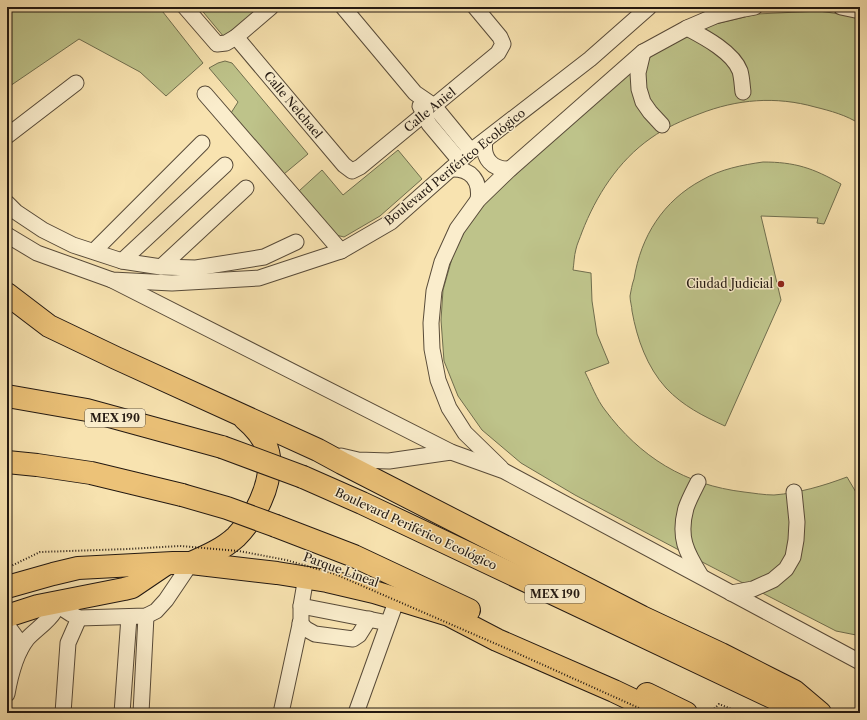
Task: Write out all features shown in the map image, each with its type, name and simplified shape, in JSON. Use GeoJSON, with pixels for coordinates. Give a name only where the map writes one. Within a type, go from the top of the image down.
{"type":"FeatureCollection","features":[{"type":"Feature","properties":{"kind":"highway"},"geometry":{"type":"LineString","coordinates":[[7,294],[49,326],[318,450],[642,617],[721,654],[794,691],[820,713]]}},
{"type":"Feature","properties":{"kind":"highway","name":"Boulevard Periférico Ecológico"},"geometry":{"type":"LineString","coordinates":[[7,396],[87,410],[222,447],[303,477],[807,713]]}},
{"type":"Feature","properties":{"kind":"highway"},"geometry":{"type":"LineString","coordinates":[[191,563],[219,549],[235,538],[250,521],[263,496],[268,470],[267,451],[258,431],[240,415]]}},
{"type":"Feature","properties":{"kind":"highway"},"geometry":{"type":"LineString","coordinates":[[7,462],[91,473],[182,495],[227,508],[276,526],[354,556],[686,713]]}},
{"type":"Feature","properties":{"kind":"highway"},"geometry":{"type":"LineString","coordinates":[[7,588],[47,575],[78,568],[191,563],[306,577],[351,586],[449,616],[497,640],[614,691],[660,713]]}},
{"type":"Feature","properties":{"kind":"highway"},"geometry":{"type":"LineString","coordinates":[[7,616],[38,606],[132,587],[166,564]]}},
{"type":"Feature","properties":{"kind":"street"},"geometry":{"type":"LineString","coordinates":[[185,7],[217,44],[226,43],[236,37],[271,7]]}},
{"type":"Feature","properties":{"kind":"street"},"geometry":{"type":"LineString","coordinates":[[343,7],[429,110],[461,161],[457,169],[468,172],[476,181],[479,194],[478,200]]}},
{"type":"Feature","properties":{"kind":"street","name":"Calle Aniel"},"geometry":{"type":"LineString","coordinates":[[352,171],[360,167],[498,53],[503,44],[500,37],[475,7]]}},
{"type":"Feature","properties":{"kind":"street","name":"Boulevard Periférico Ecológico"},"geometry":{"type":"LineString","coordinates":[[7,234],[37,253],[112,280],[172,283],[259,278],[341,251],[391,222],[485,141],[590,59],[649,7]]}},
{"type":"Feature","properties":{"kind":"street"},"geometry":{"type":"LineString","coordinates":[[504,471],[465,433],[449,408],[438,380],[432,349],[431,323],[434,291],[442,262],[457,229],[478,200],[510,169],[643,52],[687,28],[715,16],[755,7]]}},
{"type":"Feature","properties":{"kind":"street"},"geometry":{"type":"LineString","coordinates":[[841,7],[860,11]]}},
{"type":"Feature","properties":{"kind":"street"},"geometry":{"type":"LineString","coordinates":[[687,28],[720,48],[733,59],[740,69],[743,92]]}},
{"type":"Feature","properties":{"kind":"street","name":"Calle Nelchael"},"geometry":{"type":"LineString","coordinates":[[236,37],[344,165],[352,171]]}},
{"type":"Feature","properties":{"kind":"street"},"geometry":{"type":"LineString","coordinates":[[643,52],[638,73],[639,89],[643,102],[662,125]]}},
{"type":"Feature","properties":{"kind":"street"},"geometry":{"type":"LineString","coordinates":[[7,136],[76,83]]}},
{"type":"Feature","properties":{"kind":"street"},"geometry":{"type":"LineString","coordinates":[[205,94],[341,251]]}},
{"type":"Feature","properties":{"kind":"street"},"geometry":{"type":"LineString","coordinates":[[485,141],[484,152],[489,162],[504,170],[510,169]]}},
{"type":"Feature","properties":{"kind":"street"},"geometry":{"type":"LineString","coordinates":[[94,252],[202,143]]}},
{"type":"Feature","properties":{"kind":"street"},"geometry":{"type":"LineString","coordinates":[[122,261],[225,165]]}},
{"type":"Feature","properties":{"kind":"street"},"geometry":{"type":"LineString","coordinates":[[161,267],[246,188]]}},
{"type":"Feature","properties":{"kind":"street"},"geometry":{"type":"LineString","coordinates":[[7,203],[16,212],[43,230],[73,245],[122,261],[161,267],[196,268],[264,257],[296,242]]}},
{"type":"Feature","properties":{"kind":"street"},"geometry":{"type":"LineString","coordinates":[[112,280],[451,452],[504,471],[860,662]]}},
{"type":"Feature","properties":{"kind":"street"},"geometry":{"type":"LineString","coordinates":[[318,450],[358,460],[383,461],[451,452]]}},
{"type":"Feature","properties":{"kind":"street"},"geometry":{"type":"LineString","coordinates":[[698,482],[686,507],[684,542],[691,560],[702,577]]}},
{"type":"Feature","properties":{"kind":"street"},"geometry":{"type":"LineString","coordinates":[[731,593],[753,589],[773,580],[786,569],[793,557],[796,540],[797,522],[794,492]]}},
{"type":"Feature","properties":{"kind":"street"},"geometry":{"type":"LineString","coordinates":[[54,603],[79,618],[146,616],[156,611],[166,600],[191,563]]}},
{"type":"Feature","properties":{"kind":"street"},"geometry":{"type":"LineString","coordinates":[[281,713],[300,623],[306,577]]}},
{"type":"Feature","properties":{"kind":"street"},"geometry":{"type":"LineString","coordinates":[[356,713],[397,599]]}},
{"type":"Feature","properties":{"kind":"street"},"geometry":{"type":"LineString","coordinates":[[7,694],[10,679],[20,650],[27,639],[50,617],[54,611],[54,603]]}},
{"type":"Feature","properties":{"kind":"street"},"geometry":{"type":"LineString","coordinates":[[302,606],[388,623]]}},
{"type":"Feature","properties":{"kind":"street"},"geometry":{"type":"LineString","coordinates":[[141,713],[146,616]]}},
{"type":"Feature","properties":{"kind":"street"},"geometry":{"type":"LineString","coordinates":[[122,713],[129,617]]}},
{"type":"Feature","properties":{"kind":"street"},"geometry":{"type":"LineString","coordinates":[[63,713],[68,643],[79,618]]}},
{"type":"Feature","properties":{"kind":"street"},"geometry":{"type":"LineString","coordinates":[[300,623],[306,629],[315,634],[353,639],[359,635],[369,619]]}},
{"type":"Feature","properties":{"kind":"street"},"geometry":{"type":"LineString","coordinates":[[7,625],[18,640],[20,650]]}},
{"type":"Feature","properties":{"kind":"street"},"geometry":{"type":"LineString","coordinates":[[832,647],[845,649],[860,648]]}},
{"type":"Feature","properties":{"kind":"path","name":"Parque Lineal"},"geometry":{"type":"LineString","coordinates":[[7,568],[40,552],[180,546],[239,551],[286,560],[335,574],[650,713]]}},
{"type":"Feature","properties":{"kind":"path"},"geometry":{"type":"LineString","coordinates":[[710,713],[719,704],[741,713]]}},
{"type":"Feature","properties":{"kind":"green space"},"geometry":{"type":"Polygon","coordinates":[[[7,7],[159,7],[203,63],[166,96],[140,72],[79,39],[7,88],[7,7]]]}},
{"type":"Feature","properties":{"kind":"green space"},"geometry":{"type":"Polygon","coordinates":[[[199,7],[260,7],[224,37],[199,7]]]}},
{"type":"Feature","properties":{"kind":"green space"},"geometry":{"type":"Polygon","coordinates":[[[819,11],[860,17],[860,124],[833,112],[786,101],[771,100],[742,102],[713,109],[680,122],[656,134],[628,157],[609,180],[601,193],[594,205],[577,245],[573,270],[591,273],[592,301],[597,334],[609,363],[585,372],[605,410],[633,442],[649,455],[683,475],[702,483],[744,492],[762,494],[774,495],[802,491],[847,477],[860,499],[860,634],[856,635],[836,631],[575,495],[521,463],[482,430],[458,396],[444,361],[441,320],[443,290],[455,248],[480,205],[632,67],[674,39],[711,25],[757,14],[819,11]]]}},
{"type":"Feature","properties":{"kind":"green space"},"geometry":{"type":"Polygon","coordinates":[[[225,61],[232,63],[308,154],[284,174],[231,113],[238,102],[209,68],[225,61]]]}},
{"type":"Feature","properties":{"kind":"green space"},"geometry":{"type":"Polygon","coordinates":[[[398,150],[422,179],[380,216],[344,237],[336,235],[299,191],[322,170],[343,195],[398,150]]]}},
{"type":"Feature","properties":{"kind":"green space"},"geometry":{"type":"Polygon","coordinates":[[[763,162],[785,163],[804,167],[841,184],[824,224],[817,223],[818,218],[761,216],[781,300],[725,426],[686,405],[659,380],[648,362],[640,342],[634,321],[630,296],[637,263],[642,248],[648,234],[665,209],[676,198],[702,180],[724,170],[763,162]]]}},
{"type":"Feature","properties":{"kind":"place","name":"Ciudad Judicial"},"geometry":{"type":"Point","coordinates":[781,284]}}]}
